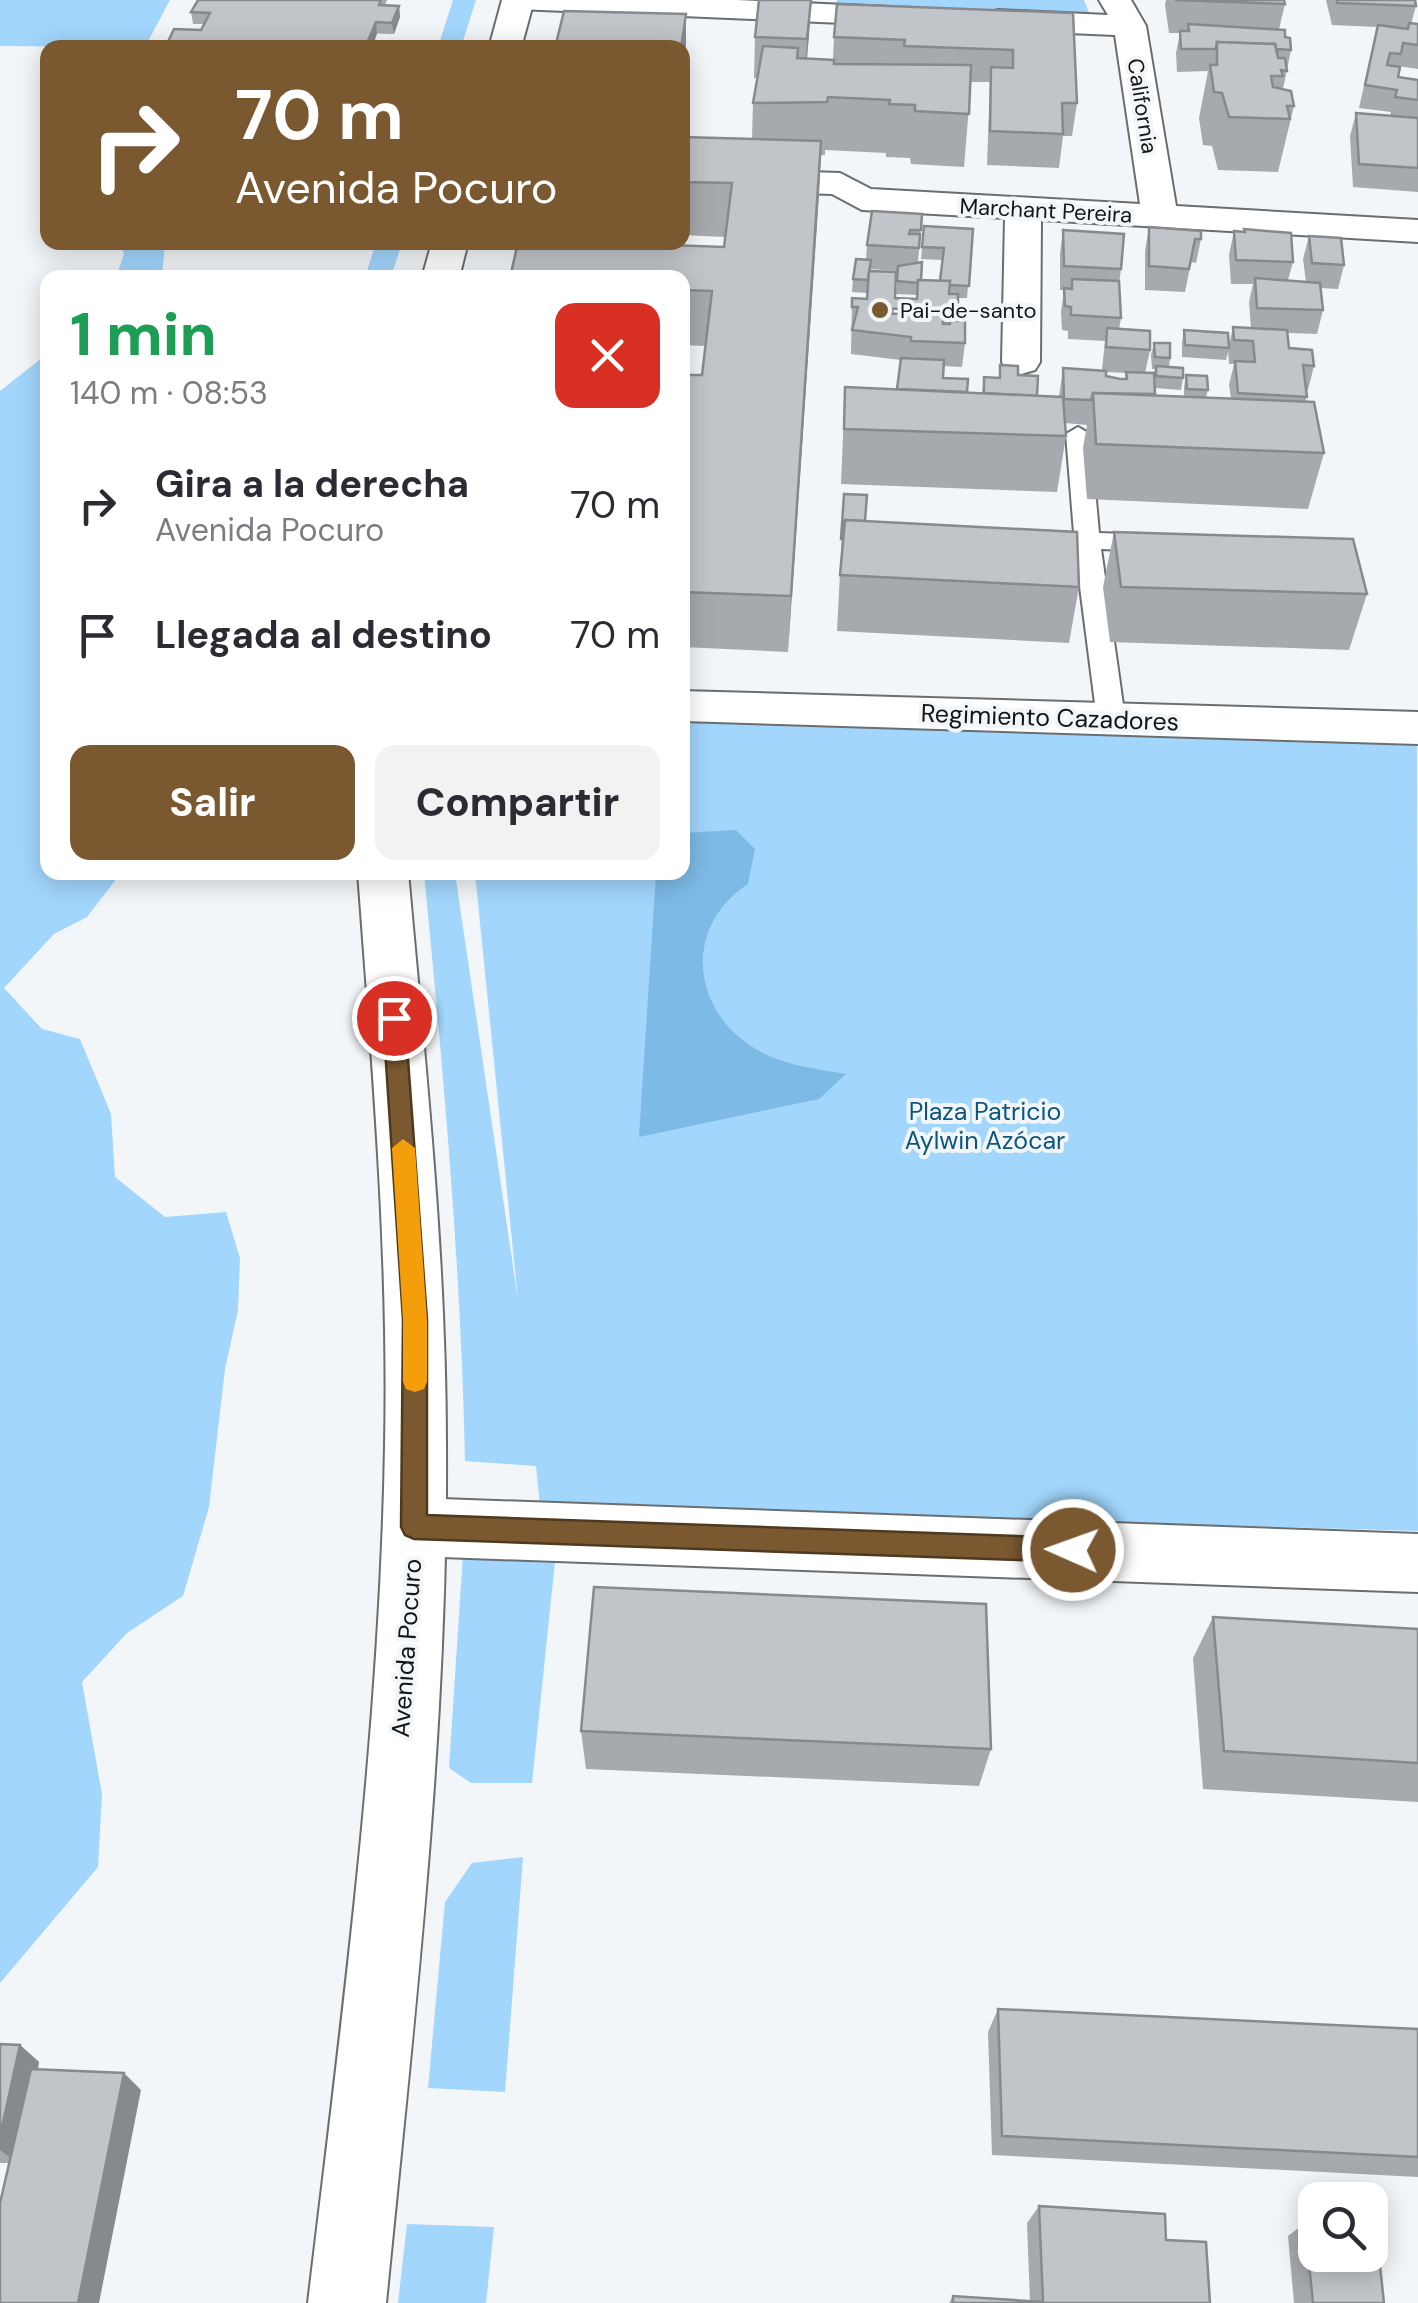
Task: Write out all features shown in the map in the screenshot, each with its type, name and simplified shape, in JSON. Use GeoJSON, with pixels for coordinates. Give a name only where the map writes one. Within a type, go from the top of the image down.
{"type":"FeatureCollection","features":[{"type":"Feature","properties":{"kind":"street"},"geometry":{"type":"LineString","coordinates":[[507,40],[518,0],[948,18],[1122,13]]}},
{"type":"Feature","properties":{"kind":"street","name":"California"},"geometry":{"type":"LineString","coordinates":[[1122,13],[1160,216]]}},
{"type":"Feature","properties":{"kind":"street","name":"Marchant Pereira"},"geometry":{"type":"LineString","coordinates":[[690,178],[840,184],[862,199],[1417,232]]}},
{"type":"Feature","properties":{"kind":"street"},"geometry":{"type":"LineString","coordinates":[[1021,362],[1023,210]]}},
{"type":"Feature","properties":{"kind":"street","name":"Regimiento Cazadores"},"geometry":{"type":"LineString","coordinates":[[690,706],[1418,728]]}},
{"type":"Feature","properties":{"kind":"street","name":"Avenida Pocuro"},"geometry":{"type":"LineString","coordinates":[[347,2303],[398,1780],[414,1527],[415,1320],[384,880]]}},
{"type":"Feature","properties":{"kind":"street"},"geometry":{"type":"LineString","coordinates":[[414,1527],[1418,1563]]}},
{"type":"Feature","properties":{"kind":"lane"},"geometry":{"type":"LineString","coordinates":[[1078,434],[1086,541],[1110,718]]}},
{"type":"Feature","properties":{"kind":"lane"},"geometry":{"type":"LineString","coordinates":[[1011,538],[1180,544]]}},
{"type":"Feature","properties":{"kind":"green space"},"geometry":{"type":"Polygon","coordinates":[[[0,0],[170,0],[149,40],[40,40],[40,46],[0,46],[0,0]]]}},
{"type":"Feature","properties":{"kind":"green space"},"geometry":{"type":"Polygon","coordinates":[[[453,0],[476,0],[463,40],[440,40],[453,0]]]}},
{"type":"Feature","properties":{"kind":"green space"},"geometry":{"type":"Polygon","coordinates":[[[837,0],[1084,0],[1091,18],[836,9],[837,0]]]}},
{"type":"Feature","properties":{"kind":"green space"},"geometry":{"type":"Polygon","coordinates":[[[123,250],[164,250],[163,270],[118,270],[123,250]]]}},
{"type":"Feature","properties":{"kind":"green space"},"geometry":{"type":"Polygon","coordinates":[[[374,250],[400,250],[393,270],[367,270],[374,250]]]}},
{"type":"Feature","properties":{"kind":"green space"},"geometry":{"type":"Polygon","coordinates":[[[40,360],[40,880],[116,880],[87,917],[54,934],[4,988],[42,1029],[80,1039],[111,1114],[115,1177],[165,1217],[226,1212],[240,1258],[238,1310],[225,1369],[209,1507],[183,1596],[127,1633],[82,1682],[102,1794],[98,1867],[0,1983],[0,391],[40,360]]]}},
{"type":"Feature","properties":{"kind":"green space","name":"Plaza Patricio Aylwin Azócar"},"geometry":{"type":"Polygon","coordinates":[[[690,722],[1417,744],[1418,1531],[540,1506],[536,1466],[465,1461],[455,1240],[425,880],[456,880],[518,1300],[476,880],[690,880],[690,722]]]}},
{"type":"Feature","properties":{"kind":"green space"},"geometry":{"type":"Polygon","coordinates":[[[556,1552],[532,1783],[471,1783],[449,1768],[463,1554],[556,1552]]]}},
{"type":"Feature","properties":{"kind":"green space"},"geometry":{"type":"Polygon","coordinates":[[[523,1857],[505,2092],[428,2088],[445,1902],[472,1863],[523,1857]]]}},
{"type":"Feature","properties":{"kind":"green space"},"geometry":{"type":"Polygon","coordinates":[[[407,2224],[494,2227],[486,2303],[398,2303],[407,2224]]]}},
{"type":"Feature","properties":{"kind":"shaded area"},"geometry":{"type":"Polygon","coordinates":[[[736,830],[755,849],[748,884],[726,903],[712,924],[704,948],[703,972],[709,996],[721,1018],[739,1037],[763,1053],[793,1064],[846,1074],[819,1099],[639,1137],[656,880],[690,880],[690,833],[736,830]]]}},
{"type":"Feature","properties":{"kind":"building"},"geometry":{"type":"Polygon","coordinates":[[[198,0],[381,0],[379,5],[399,6],[392,23],[376,22],[368,40],[169,40],[174,29],[201,30],[210,13],[191,12],[198,0]]]}},
{"type":"Feature","properties":{"kind":"building"},"geometry":{"type":"Polygon","coordinates":[[[759,0],[811,0],[807,39],[755,37],[759,0]]]}},
{"type":"Feature","properties":{"kind":"building"},"geometry":{"type":"Polygon","coordinates":[[[1175,0],[1284,0],[1285,4],[1175,0]]]}},
{"type":"Feature","properties":{"kind":"building"},"geometry":{"type":"Polygon","coordinates":[[[1415,0],[1416,6],[1337,3],[1415,0]]]}},
{"type":"Feature","properties":{"kind":"building"},"geometry":{"type":"Polygon","coordinates":[[[837,4],[1073,13],[1077,103],[1062,103],[1063,134],[990,131],[991,67],[1013,68],[1013,50],[904,46],[905,40],[834,37],[837,4]]]}},
{"type":"Feature","properties":{"kind":"building"},"geometry":{"type":"Polygon","coordinates":[[[564,11],[686,14],[682,40],[557,40],[564,11]]]}},
{"type":"Feature","properties":{"kind":"building"},"geometry":{"type":"Polygon","coordinates":[[[1409,23],[1418,24],[1418,45],[1403,43],[1401,54],[1390,53],[1387,65],[1400,67],[1398,77],[1418,80],[1418,100],[1395,97],[1397,90],[1365,85],[1378,25],[1408,29],[1409,23]]]}},
{"type":"Feature","properties":{"kind":"building"},"geometry":{"type":"Polygon","coordinates":[[[1188,24],[1285,30],[1291,50],[1278,49],[1277,54],[1275,44],[1217,42],[1216,49],[1181,49],[1180,31],[1189,31],[1188,24]]]}},
{"type":"Feature","properties":{"kind":"building"},"geometry":{"type":"Polygon","coordinates":[[[1217,42],[1275,44],[1278,58],[1285,58],[1287,71],[1281,70],[1283,76],[1271,76],[1273,87],[1291,91],[1294,106],[1287,106],[1290,119],[1229,117],[1222,93],[1214,92],[1210,65],[1217,65],[1217,42]]]}},
{"type":"Feature","properties":{"kind":"building"},"geometry":{"type":"Polygon","coordinates":[[[763,46],[798,48],[797,58],[834,60],[834,64],[971,65],[969,114],[915,111],[915,105],[889,104],[890,100],[828,97],[827,102],[753,103],[763,46]]]}},
{"type":"Feature","properties":{"kind":"building"},"geometry":{"type":"Polygon","coordinates":[[[1356,113],[1418,118],[1418,168],[1359,164],[1356,113]]]}},
{"type":"Feature","properties":{"kind":"building"},"geometry":{"type":"Polygon","coordinates":[[[690,137],[821,141],[791,596],[690,592],[690,375],[702,375],[712,291],[690,290],[690,270],[512,270],[516,250],[724,247],[732,183],[690,182],[690,137]]]}},
{"type":"Feature","properties":{"kind":"building"},"geometry":{"type":"Polygon","coordinates":[[[872,211],[922,214],[921,230],[910,230],[909,234],[920,234],[919,248],[867,245],[872,211]]]}},
{"type":"Feature","properties":{"kind":"building"},"geometry":{"type":"Polygon","coordinates":[[[924,226],[973,229],[969,286],[940,281],[944,248],[922,247],[924,226]]]}},
{"type":"Feature","properties":{"kind":"building"},"geometry":{"type":"Polygon","coordinates":[[[1149,227],[1201,231],[1201,239],[1195,239],[1189,269],[1149,266],[1149,227]]]}},
{"type":"Feature","properties":{"kind":"building"},"geometry":{"type":"Polygon","coordinates":[[[1244,229],[1291,233],[1293,262],[1236,260],[1234,231],[1245,232],[1244,229]]]}},
{"type":"Feature","properties":{"kind":"building"},"geometry":{"type":"Polygon","coordinates":[[[1063,230],[1124,234],[1121,269],[1064,266],[1063,230]]]}},
{"type":"Feature","properties":{"kind":"building"},"geometry":{"type":"Polygon","coordinates":[[[1309,236],[1341,238],[1344,265],[1312,263],[1309,236]]]}},
{"type":"Feature","properties":{"kind":"building"},"geometry":{"type":"Polygon","coordinates":[[[856,259],[871,260],[868,280],[853,279],[856,259]]]}},
{"type":"Feature","properties":{"kind":"building"},"geometry":{"type":"Polygon","coordinates":[[[922,262],[918,283],[897,281],[898,266],[922,262]]]}},
{"type":"Feature","properties":{"kind":"building"},"geometry":{"type":"Polygon","coordinates":[[[869,271],[896,272],[895,298],[917,299],[918,280],[950,281],[949,294],[958,294],[958,312],[943,311],[943,324],[965,321],[965,343],[911,341],[911,337],[852,330],[858,307],[852,307],[852,298],[867,299],[869,271]],[[878,308],[877,313],[901,314],[901,309],[878,308]]]}},
{"type":"Feature","properties":{"kind":"building"},"geometry":{"type":"Polygon","coordinates":[[[1255,278],[1320,283],[1323,310],[1257,308],[1255,278]]]}},
{"type":"Feature","properties":{"kind":"building"},"geometry":{"type":"Polygon","coordinates":[[[1072,279],[1119,281],[1121,318],[1071,315],[1071,307],[1065,306],[1064,288],[1072,289],[1072,279]]]}},
{"type":"Feature","properties":{"kind":"building"},"geometry":{"type":"Polygon","coordinates":[[[1233,327],[1287,330],[1289,348],[1312,350],[1314,366],[1303,365],[1307,397],[1238,393],[1235,361],[1255,362],[1253,341],[1234,340],[1233,327]]]}},
{"type":"Feature","properties":{"kind":"building"},"geometry":{"type":"Polygon","coordinates":[[[1107,328],[1150,331],[1150,350],[1106,347],[1107,328]]]}},
{"type":"Feature","properties":{"kind":"building"},"geometry":{"type":"Polygon","coordinates":[[[1184,330],[1228,333],[1229,348],[1185,345],[1184,330]]]}},
{"type":"Feature","properties":{"kind":"building"},"geometry":{"type":"Polygon","coordinates":[[[1154,343],[1170,343],[1170,358],[1155,357],[1154,343]]]}},
{"type":"Feature","properties":{"kind":"building"},"geometry":{"type":"Polygon","coordinates":[[[901,358],[944,360],[943,378],[968,379],[967,392],[897,389],[901,358]]]}},
{"type":"Feature","properties":{"kind":"building"},"geometry":{"type":"Polygon","coordinates":[[[1000,365],[1018,366],[1018,375],[1038,376],[1037,396],[984,393],[984,377],[1000,378],[1000,365]]]}},
{"type":"Feature","properties":{"kind":"building"},"geometry":{"type":"Polygon","coordinates":[[[1156,366],[1183,368],[1183,378],[1156,376],[1156,366]]]}},
{"type":"Feature","properties":{"kind":"building"},"geometry":{"type":"Polygon","coordinates":[[[1063,368],[1106,371],[1106,376],[1120,379],[1127,379],[1126,372],[1154,373],[1155,394],[1093,393],[1091,400],[1064,399],[1063,368]]]}},
{"type":"Feature","properties":{"kind":"building"},"geometry":{"type":"Polygon","coordinates":[[[1186,375],[1207,376],[1208,390],[1187,389],[1186,375]]]}},
{"type":"Feature","properties":{"kind":"building"},"geometry":{"type":"Polygon","coordinates":[[[845,387],[1063,397],[1066,436],[844,429],[845,387]]]}},
{"type":"Feature","properties":{"kind":"building"},"geometry":{"type":"Polygon","coordinates":[[[1093,393],[1314,402],[1324,453],[1096,444],[1093,393]]]}},
{"type":"Feature","properties":{"kind":"building"},"geometry":{"type":"Polygon","coordinates":[[[844,494],[867,495],[865,521],[845,520],[841,539],[844,494]]]}},
{"type":"Feature","properties":{"kind":"building"},"geometry":{"type":"Polygon","coordinates":[[[845,520],[1077,532],[1079,587],[840,575],[845,520]]]}},
{"type":"Feature","properties":{"kind":"building"},"geometry":{"type":"Polygon","coordinates":[[[1114,532],[1353,539],[1367,594],[1121,587],[1114,532]]]}},
{"type":"Feature","properties":{"kind":"building"},"geometry":{"type":"Polygon","coordinates":[[[594,1587],[986,1604],[991,1749],[581,1731],[594,1587]]]}},
{"type":"Feature","properties":{"kind":"building"},"geometry":{"type":"Polygon","coordinates":[[[1213,1617],[1418,1629],[1418,1763],[1224,1751],[1213,1617]]]}},
{"type":"Feature","properties":{"kind":"building"},"geometry":{"type":"Polygon","coordinates":[[[998,2009],[1418,2029],[1418,2157],[1002,2136],[998,2009]]]}},
{"type":"Feature","properties":{"kind":"building"},"geometry":{"type":"Polygon","coordinates":[[[0,2044],[20,2045],[0,2136],[0,2044]]]}},
{"type":"Feature","properties":{"kind":"building"},"geometry":{"type":"Polygon","coordinates":[[[31,2069],[124,2073],[78,2303],[0,2303],[0,2203],[31,2069]]]}},
{"type":"Feature","properties":{"kind":"building"},"geometry":{"type":"Polygon","coordinates":[[[1039,2206],[1165,2214],[1166,2240],[1206,2242],[1210,2303],[953,2303],[953,2296],[1043,2302],[1039,2206]]]}},
{"type":"Feature","properties":{"kind":"building"},"geometry":{"type":"Polygon","coordinates":[[[1310,2272],[1381,2272],[1384,2303],[1313,2303],[1310,2272]]]}},
{"type":"Feature","properties":{"kind":"slow traffic"},"geometry":{"type":"LineString","coordinates":[[403,1148],[415,1320],[415,1382]]}},
{"type":"Feature","properties":{"kind":"place","name":"Pai-de-santo"},"geometry":{"type":"Point","coordinates":[880,310]}},
{"type":"Feature","properties":{"kind":"route"},"geometry":{"type":"LineString","coordinates":[[394,1018],[415,1320],[414,1527],[1073,1550]]}}]}
